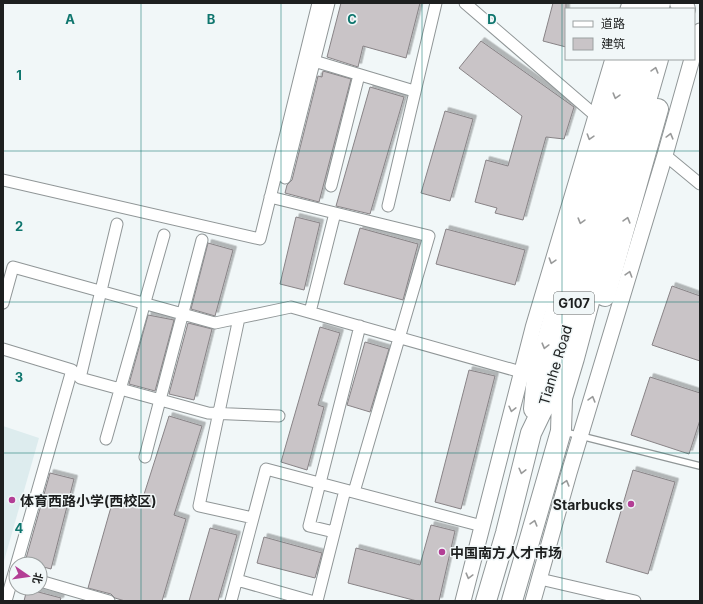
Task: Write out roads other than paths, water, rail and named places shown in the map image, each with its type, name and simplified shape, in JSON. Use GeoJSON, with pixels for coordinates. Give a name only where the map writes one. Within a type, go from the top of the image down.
{"type":"FeatureCollection","features":[{"type":"Feature","properties":{"kind":"highway"},"geometry":{"type":"LineString","coordinates":[[531,433],[529,374],[628,60]]}},
{"type":"Feature","properties":{"kind":"highway","name":"Tianhe Road"},"geometry":{"type":"LineString","coordinates":[[512,601],[561,431],[562,398],[574,358],[644,60]]}},
{"type":"Feature","properties":{"kind":"highway","name":"Tianhe Road"},"geometry":{"type":"LineString","coordinates":[[486,601],[506,533],[531,433],[545,404],[618,173],[658,60]]}},
{"type":"Feature","properties":{"kind":"highway"},"geometry":{"type":"LineString","coordinates":[[561,431],[577,392],[672,60]]}},
{"type":"Feature","properties":{"kind":"main road"},"geometry":{"type":"LineString","coordinates":[[695,48],[700,31]]}},
{"type":"Feature","properties":{"kind":"main road"},"geometry":{"type":"LineString","coordinates":[[463,601],[482,526],[529,374],[548,275],[613,60]]}},
{"type":"Feature","properties":{"kind":"main road"},"geometry":{"type":"LineString","coordinates":[[533,601],[692,60]]}},
{"type":"Feature","properties":{"kind":"street"},"geometry":{"type":"LineString","coordinates":[[3,180],[260,239],[318,3]]}},
{"type":"Feature","properties":{"kind":"street"},"geometry":{"type":"LineString","coordinates":[[286,178],[329,3]]}},
{"type":"Feature","properties":{"kind":"street"},"geometry":{"type":"LineString","coordinates":[[388,206],[436,3]]}},
{"type":"Feature","properties":{"kind":"street"},"geometry":{"type":"LineString","coordinates":[[465,3],[596,116]]}},
{"type":"Feature","properties":{"kind":"street"},"geometry":{"type":"LineString","coordinates":[[314,61],[414,91]]}},
{"type":"Feature","properties":{"kind":"street"},"geometry":{"type":"LineString","coordinates":[[331,186],[359,74]]}},
{"type":"Feature","properties":{"kind":"street"},"geometry":{"type":"LineString","coordinates":[[665,155],[700,184]]}},
{"type":"Feature","properties":{"kind":"street"},"geometry":{"type":"LineString","coordinates":[[270,197],[429,236],[350,491],[334,532],[317,601]]}},
{"type":"Feature","properties":{"kind":"street"},"geometry":{"type":"LineString","coordinates":[[310,312],[335,213]]}},
{"type":"Feature","properties":{"kind":"street"},"geometry":{"type":"LineString","coordinates":[[117,224],[80,378],[208,413],[278,416]]}},
{"type":"Feature","properties":{"kind":"street"},"geometry":{"type":"LineString","coordinates":[[106,439],[164,235]]}},
{"type":"Feature","properties":{"kind":"street"},"geometry":{"type":"LineString","coordinates":[[145,457],[202,240]]}},
{"type":"Feature","properties":{"kind":"street"},"geometry":{"type":"LineString","coordinates":[[3,303],[13,267],[215,323],[291,307],[529,374]]}},
{"type":"Feature","properties":{"kind":"street"},"geometry":{"type":"LineString","coordinates":[[239,318],[199,506],[254,518]]}},
{"type":"Feature","properties":{"kind":"street"},"geometry":{"type":"LineString","coordinates":[[334,532],[309,526],[360,326]]}},
{"type":"Feature","properties":{"kind":"street"},"geometry":{"type":"LineString","coordinates":[[3,349],[72,370],[16,556]]}},
{"type":"Feature","properties":{"kind":"street"},"geometry":{"type":"LineString","coordinates":[[231,601],[266,469],[482,526]]}},
{"type":"Feature","properties":{"kind":"street"},"geometry":{"type":"LineString","coordinates":[[540,579],[635,601]]}},
{"type":"Feature","properties":{"kind":"street"},"geometry":{"type":"LineString","coordinates":[[237,580],[311,601]]}},
{"type":"Feature","properties":{"kind":"street"},"geometry":{"type":"LineString","coordinates":[[48,583],[109,601]]}},
{"type":"Feature","properties":{"kind":"street"},"geometry":{"type":"LineString","coordinates":[[6,601],[8,589]]}},
{"type":"Feature","properties":{"kind":"lane"},"geometry":{"type":"LineString","coordinates":[[561,431],[700,466]]}},
{"type":"Feature","properties":{"kind":"place","name":"体育西路小学(西校区)"},"geometry":{"type":"Point","coordinates":[12,500]}},
{"type":"Feature","properties":{"kind":"place","name":"Starbucks"},"geometry":{"type":"Point","coordinates":[631,504]}},
{"type":"Feature","properties":{"kind":"place","name":"中国南方人才市场"},"geometry":{"type":"Point","coordinates":[442,552]}}]}
